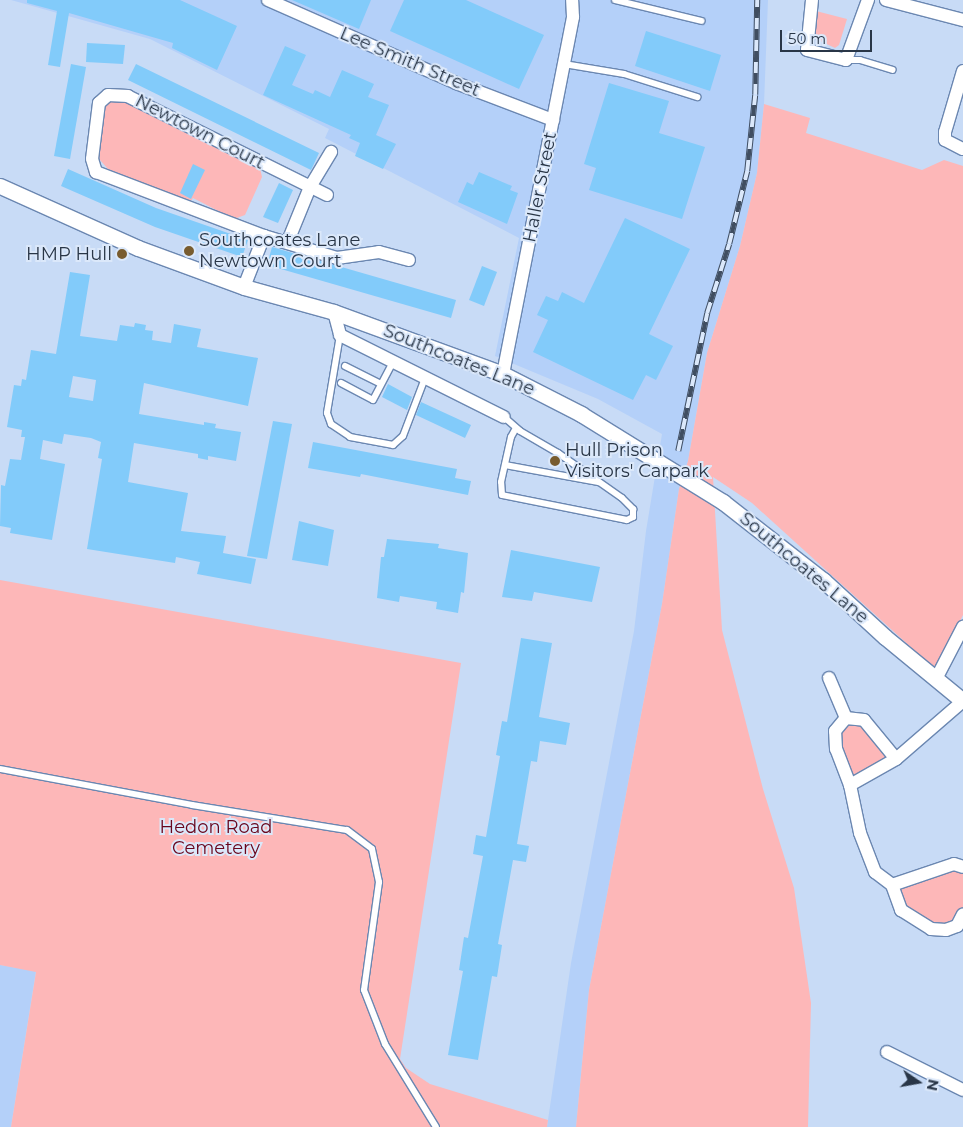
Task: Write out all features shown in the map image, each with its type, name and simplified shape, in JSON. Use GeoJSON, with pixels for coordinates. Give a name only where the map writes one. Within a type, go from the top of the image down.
{"type":"FeatureCollection","features":[{"type":"Feature","properties":{"kind":"street","name":"Lee Smith Street"},"geometry":{"type":"LineString","coordinates":[[268,0],[456,83],[553,120]]}},
{"type":"Feature","properties":{"kind":"street","name":"Haller Street"},"geometry":{"type":"LineString","coordinates":[[503,374],[573,17],[572,0]]}},
{"type":"Feature","properties":{"kind":"street"},"geometry":{"type":"LineString","coordinates":[[812,0],[808,50],[846,60],[868,0]]}},
{"type":"Feature","properties":{"kind":"street"},"geometry":{"type":"LineString","coordinates":[[886,0],[963,20]]}},
{"type":"Feature","properties":{"kind":"street"},"geometry":{"type":"LineString","coordinates":[[963,71],[944,132],[945,140],[963,149]]}},
{"type":"Feature","properties":{"kind":"street","name":"Newtown Court"},"geometry":{"type":"LineString","coordinates":[[327,195],[128,96],[108,95],[99,103],[92,159],[96,172],[264,236],[288,241],[337,258],[379,252],[409,260]]}},
{"type":"Feature","properties":{"kind":"street"},"geometry":{"type":"LineString","coordinates":[[288,241],[310,187],[331,152]]}},
{"type":"Feature","properties":{"kind":"street","name":"Southcoates Lane"},"geometry":{"type":"LineString","coordinates":[[0,186],[138,248],[244,287],[334,312],[503,374],[581,414],[723,502],[823,580],[963,701]]}},
{"type":"Feature","properties":{"kind":"street"},"geometry":{"type":"LineString","coordinates":[[244,287],[264,236]]}},
{"type":"Feature","properties":{"kind":"street"},"geometry":{"type":"LineString","coordinates":[[334,312],[340,335],[504,417]]}},
{"type":"Feature","properties":{"kind":"street"},"geometry":{"type":"LineString","coordinates":[[936,679],[963,627]]}},
{"type":"Feature","properties":{"kind":"street"},"geometry":{"type":"LineString","coordinates":[[829,678],[846,718]]}},
{"type":"Feature","properties":{"kind":"street"},"geometry":{"type":"LineString","coordinates":[[850,785],[896,759],[963,701]]}},
{"type":"Feature","properties":{"kind":"street"},"geometry":{"type":"LineString","coordinates":[[846,718],[864,720],[896,759]]}},
{"type":"Feature","properties":{"kind":"street"},"geometry":{"type":"LineString","coordinates":[[846,718],[835,731],[836,749],[850,785],[860,833],[875,872],[892,885],[901,910],[931,929],[946,930],[957,926],[963,914]]}},
{"type":"Feature","properties":{"kind":"street"},"geometry":{"type":"LineString","coordinates":[[892,885],[954,864],[963,867]]}},
{"type":"Feature","properties":{"kind":"street"},"geometry":{"type":"LineString","coordinates":[[887,1052],[963,1090]]}},
{"type":"Feature","properties":{"kind":"lane"},"geometry":{"type":"LineString","coordinates":[[616,0],[702,21]]}},
{"type":"Feature","properties":{"kind":"lane"},"geometry":{"type":"LineString","coordinates":[[846,60],[860,60],[892,70]]}},
{"type":"Feature","properties":{"kind":"lane"},"geometry":{"type":"LineString","coordinates":[[564,64],[624,74],[697,97]]}},
{"type":"Feature","properties":{"kind":"lane"},"geometry":{"type":"LineString","coordinates":[[340,335],[327,413],[331,424],[350,437],[393,444],[403,436],[426,378]]}},
{"type":"Feature","properties":{"kind":"lane"},"geometry":{"type":"LineString","coordinates":[[341,383],[373,400],[392,362]]}},
{"type":"Feature","properties":{"kind":"lane"},"geometry":{"type":"LineString","coordinates":[[345,366],[381,384]]}},
{"type":"Feature","properties":{"kind":"lane"},"geometry":{"type":"LineString","coordinates":[[504,417],[516,428],[622,498],[633,509],[633,517],[627,520],[502,494],[505,465],[511,437],[516,428]]}},
{"type":"Feature","properties":{"kind":"lane"},"geometry":{"type":"LineString","coordinates":[[505,465],[599,482]]}},
{"type":"Feature","properties":{"kind":"lane"},"geometry":{"type":"LineString","coordinates":[[0,769],[192,805],[347,830],[372,849],[379,882],[364,990],[386,1044],[436,1127]]}},
{"type":"Feature","properties":{"kind":"shaded area"},"geometry":{"type":"Polygon","coordinates":[[[11,0],[768,0],[764,104],[757,173],[740,246],[707,353],[688,461],[679,489],[662,604],[589,990],[576,1127],[547,1127],[571,963],[634,631],[646,531],[662,434],[598,399],[495,356],[519,238],[325,138],[329,129],[150,39],[11,0]]]}},
{"type":"Feature","properties":{"kind":"shaded area"},"geometry":{"type":"Polygon","coordinates":[[[0,965],[36,971],[11,1127],[0,1127],[0,965]]]}},
{"type":"Feature","properties":{"kind":"green space"},"geometry":{"type":"Polygon","coordinates":[[[816,11],[847,19],[839,45],[835,48],[816,39],[816,11]]]}},
{"type":"Feature","properties":{"kind":"green space"},"geometry":{"type":"Polygon","coordinates":[[[114,100],[123,100],[260,168],[262,177],[245,215],[234,219],[193,198],[190,202],[108,169],[100,160],[98,151],[102,114],[107,104],[114,100]]]}},
{"type":"Feature","properties":{"kind":"green space"},"geometry":{"type":"Polygon","coordinates":[[[764,104],[810,118],[806,133],[922,170],[944,160],[963,166],[963,615],[936,670],[752,503],[713,477],[722,630],[763,789],[794,888],[811,1003],[808,1127],[576,1127],[589,990],[662,604],[679,489],[688,461],[707,353],[740,246],[757,173],[764,104]]]}},
{"type":"Feature","properties":{"kind":"green space","name":"Hedon Road Cemetery"},"geometry":{"type":"Polygon","coordinates":[[[0,580],[461,663],[400,1059],[406,1068],[430,1084],[548,1120],[547,1127],[11,1127],[36,972],[0,965],[0,580]]]}},
{"type":"Feature","properties":{"kind":"green space"},"geometry":{"type":"Polygon","coordinates":[[[846,718],[864,720],[896,759],[850,785],[836,749],[846,718]]]}},
{"type":"Feature","properties":{"kind":"green space"},"geometry":{"type":"Polygon","coordinates":[[[963,867],[963,914],[946,930],[901,910],[892,885],[963,867]]]}},
{"type":"Feature","properties":{"kind":"building"},"geometry":{"type":"Polygon","coordinates":[[[27,0],[180,0],[237,26],[217,70],[172,48],[173,43],[69,13],[60,67],[48,65],[57,11],[27,3],[27,0]]]}},
{"type":"Feature","properties":{"kind":"building"},"geometry":{"type":"Polygon","coordinates":[[[292,0],[371,0],[359,29],[292,0]]]}},
{"type":"Feature","properties":{"kind":"building"},"geometry":{"type":"Polygon","coordinates":[[[404,0],[466,0],[544,35],[519,89],[390,31],[404,0]]]}},
{"type":"Feature","properties":{"kind":"building"},"geometry":{"type":"Polygon","coordinates":[[[646,31],[721,55],[710,91],[635,66],[646,31]]]}},
{"type":"Feature","properties":{"kind":"building"},"geometry":{"type":"Polygon","coordinates":[[[87,43],[125,45],[123,64],[86,62],[87,43]]]}},
{"type":"Feature","properties":{"kind":"building"},"geometry":{"type":"Polygon","coordinates":[[[285,46],[306,55],[292,85],[313,94],[315,90],[330,97],[342,70],[374,84],[368,97],[389,105],[376,135],[396,144],[383,169],[355,156],[360,143],[349,138],[351,135],[263,95],[285,46]]]}},
{"type":"Feature","properties":{"kind":"building"},"geometry":{"type":"Polygon","coordinates":[[[71,64],[86,67],[70,159],[54,156],[71,64]]]}},
{"type":"Feature","properties":{"kind":"building"},"geometry":{"type":"Polygon","coordinates":[[[136,64],[319,153],[311,170],[128,80],[136,64]]]}},
{"type":"Feature","properties":{"kind":"building"},"geometry":{"type":"Polygon","coordinates":[[[609,83],[669,101],[659,133],[705,147],[682,219],[589,190],[596,168],[584,164],[609,83]]]}},
{"type":"Feature","properties":{"kind":"building"},"geometry":{"type":"Polygon","coordinates":[[[193,164],[205,170],[191,199],[180,193],[193,164]]]}},
{"type":"Feature","properties":{"kind":"building"},"geometry":{"type":"Polygon","coordinates":[[[68,169],[156,208],[248,240],[242,257],[155,227],[61,186],[68,169]]]}},
{"type":"Feature","properties":{"kind":"building"},"geometry":{"type":"Polygon","coordinates":[[[479,172],[512,186],[510,190],[518,193],[507,224],[458,202],[467,182],[473,185],[479,172]]]}},
{"type":"Feature","properties":{"kind":"building"},"geometry":{"type":"Polygon","coordinates":[[[279,183],[293,190],[278,223],[263,217],[279,183]]]}},
{"type":"Feature","properties":{"kind":"building"},"geometry":{"type":"Polygon","coordinates":[[[625,218],[690,249],[649,334],[673,346],[656,380],[646,375],[633,400],[533,352],[548,320],[537,315],[546,296],[558,301],[562,292],[584,303],[625,218]]]}},
{"type":"Feature","properties":{"kind":"building"},"geometry":{"type":"Polygon","coordinates":[[[272,247],[456,300],[451,318],[267,265],[272,247]]]}},
{"type":"Feature","properties":{"kind":"building"},"geometry":{"type":"Polygon","coordinates":[[[482,266],[497,272],[484,306],[469,300],[482,266]]]}},
{"type":"Feature","properties":{"kind":"building"},"geometry":{"type":"Polygon","coordinates":[[[70,272],[90,275],[80,336],[117,341],[120,325],[134,327],[135,323],[146,325],[145,330],[153,331],[152,340],[171,343],[174,324],[201,329],[197,347],[258,358],[248,406],[144,383],[139,414],[204,425],[204,422],[216,424],[215,428],[241,432],[236,461],[208,456],[208,460],[198,458],[198,454],[134,443],[128,482],[188,493],[181,531],[226,536],[223,553],[256,559],[251,584],[197,574],[200,562],[176,557],[175,563],[87,549],[102,459],[98,458],[101,442],[91,438],[64,434],[62,444],[43,440],[40,459],[65,464],[52,540],[10,533],[11,528],[0,526],[1,485],[5,486],[10,459],[21,460],[25,437],[21,437],[22,430],[7,427],[14,385],[21,386],[22,379],[26,380],[31,350],[56,354],[70,272]],[[73,376],[69,397],[93,401],[96,380],[73,376]]]}},
{"type":"Feature","properties":{"kind":"building"},"geometry":{"type":"Polygon","coordinates":[[[388,384],[412,397],[407,410],[382,397],[388,384]]]}},
{"type":"Feature","properties":{"kind":"building"},"geometry":{"type":"Polygon","coordinates":[[[421,402],[471,425],[465,438],[416,415],[421,402]]]}},
{"type":"Feature","properties":{"kind":"building"},"geometry":{"type":"Polygon","coordinates":[[[273,421],[292,424],[267,559],[247,556],[273,421]]]}},
{"type":"Feature","properties":{"kind":"building"},"geometry":{"type":"Polygon","coordinates":[[[313,442],[457,469],[455,478],[471,481],[468,495],[361,474],[360,477],[308,468],[313,442]]]}},
{"type":"Feature","properties":{"kind":"building"},"geometry":{"type":"Polygon","coordinates":[[[299,521],[334,530],[328,566],[292,560],[299,521]]]}},
{"type":"Feature","properties":{"kind":"building"},"geometry":{"type":"Polygon","coordinates":[[[387,539],[439,544],[438,548],[468,553],[464,593],[461,592],[458,613],[436,609],[437,602],[400,596],[399,602],[377,598],[381,557],[384,557],[387,539]]]}},
{"type":"Feature","properties":{"kind":"building"},"geometry":{"type":"Polygon","coordinates":[[[511,550],[600,567],[592,602],[534,592],[532,601],[502,597],[511,550]]]}},
{"type":"Feature","properties":{"kind":"building"},"geometry":{"type":"Polygon","coordinates":[[[521,638],[552,643],[539,717],[570,723],[566,745],[540,741],[537,762],[531,761],[517,844],[529,846],[526,862],[513,860],[498,944],[502,945],[497,977],[492,976],[478,1060],[448,1055],[463,971],[459,970],[464,937],[468,938],[483,856],[473,854],[476,835],[486,837],[500,756],[496,755],[502,721],[507,722],[521,638]]]}},
{"type":"Feature","properties":{"kind":"railway"},"geometry":{"type":"LineString","coordinates":[[678,451],[707,313],[729,244],[747,171],[755,95],[757,0]]}},
{"type":"Feature","properties":{"kind":"place","name":"Southcoates Lane Newtown Court"},"geometry":{"type":"Point","coordinates":[189,251]}},
{"type":"Feature","properties":{"kind":"place","name":"HMP Hull"},"geometry":{"type":"Point","coordinates":[122,254]}},
{"type":"Feature","properties":{"kind":"place","name":"Hull Prison Visitors' Carpark"},"geometry":{"type":"Point","coordinates":[555,461]}}]}
